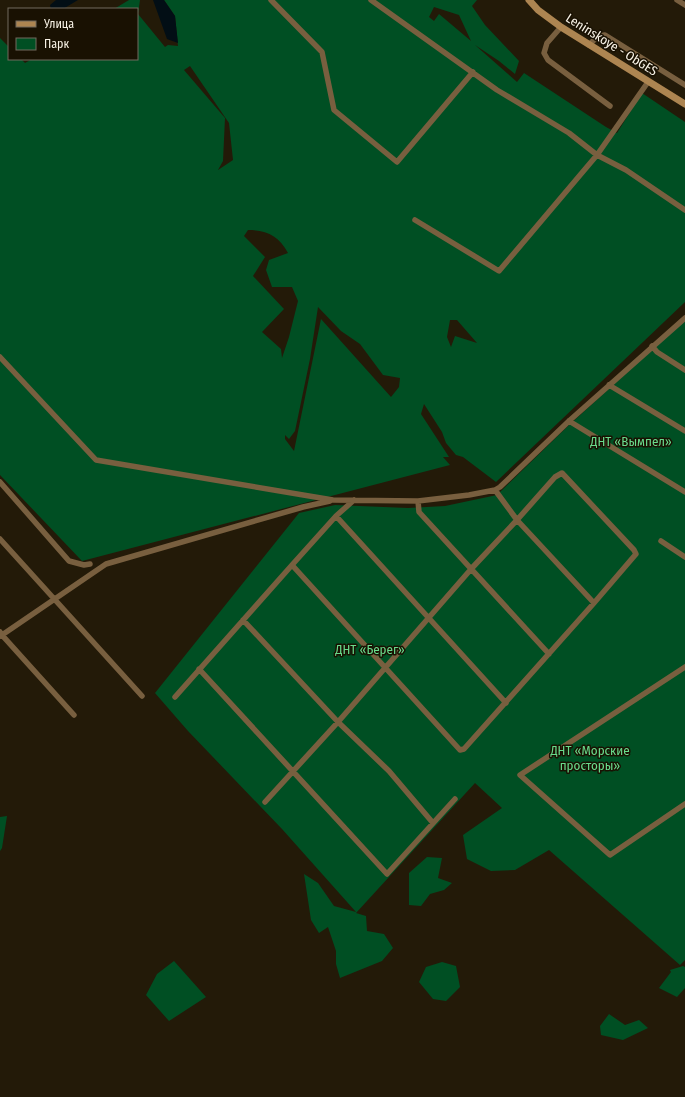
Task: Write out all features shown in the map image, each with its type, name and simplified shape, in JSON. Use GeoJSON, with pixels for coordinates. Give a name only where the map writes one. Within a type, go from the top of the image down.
{"type":"FeatureCollection","features":[{"type":"Feature","properties":{"kind":"main road","name":"Leninskoye - ObGES"},"geometry":{"type":"LineString","coordinates":[[531,1],[561,28],[685,104]]}},
{"type":"Feature","properties":{"kind":"street"},"geometry":{"type":"LineString","coordinates":[[271,0],[322,52],[334,110],[397,162],[473,72]]}},
{"type":"Feature","properties":{"kind":"street"},"geometry":{"type":"LineString","coordinates":[[371,0],[497,90],[569,133],[597,155],[626,170],[685,210]]}},
{"type":"Feature","properties":{"kind":"street"},"geometry":{"type":"LineString","coordinates":[[677,0],[685,5]]}},
{"type":"Feature","properties":{"kind":"street"},"geometry":{"type":"LineString","coordinates":[[561,28],[547,43],[544,53],[548,60],[610,106]]}},
{"type":"Feature","properties":{"kind":"street"},"geometry":{"type":"LineString","coordinates":[[589,45],[598,36],[605,35],[685,85]]}},
{"type":"Feature","properties":{"kind":"street"},"geometry":{"type":"LineString","coordinates":[[415,220],[499,271],[597,155],[648,82]]}},
{"type":"Feature","properties":{"kind":"street"},"geometry":{"type":"LineString","coordinates":[[0,357],[96,460],[333,500],[418,501],[469,496],[494,490],[500,487],[609,385],[685,318]]}},
{"type":"Feature","properties":{"kind":"street"},"geometry":{"type":"LineString","coordinates":[[652,346],[657,352],[685,370]]}},
{"type":"Feature","properties":{"kind":"street"},"geometry":{"type":"LineString","coordinates":[[609,385],[685,431]]}},
{"type":"Feature","properties":{"kind":"street"},"geometry":{"type":"LineString","coordinates":[[569,422],[685,492]]}},
{"type":"Feature","properties":{"kind":"street"},"geometry":{"type":"LineString","coordinates":[[265,802],[292,770],[338,722],[384,667],[472,568],[555,477],[562,473],[613,527],[636,554],[594,604],[506,703],[464,749],[460,750],[384,667],[292,566]]}},
{"type":"Feature","properties":{"kind":"street"},"geometry":{"type":"LineString","coordinates":[[0,482],[69,561],[84,565],[90,564]]}},
{"type":"Feature","properties":{"kind":"street"},"geometry":{"type":"LineString","coordinates":[[494,490],[517,520],[594,604]]}},
{"type":"Feature","properties":{"kind":"street"},"geometry":{"type":"LineString","coordinates":[[74,715],[1,634],[106,564],[303,507],[333,500]]}},
{"type":"Feature","properties":{"kind":"street"},"geometry":{"type":"LineString","coordinates":[[175,697],[336,516],[354,500]]}},
{"type":"Feature","properties":{"kind":"street"},"geometry":{"type":"LineString","coordinates":[[418,501],[419,512],[472,568],[549,654]]}},
{"type":"Feature","properties":{"kind":"street"},"geometry":{"type":"LineString","coordinates":[[336,516],[506,703]]}},
{"type":"Feature","properties":{"kind":"street"},"geometry":{"type":"LineString","coordinates":[[0,539],[142,696]]}},
{"type":"Feature","properties":{"kind":"street"},"geometry":{"type":"LineString","coordinates":[[661,541],[685,557]]}},
{"type":"Feature","properties":{"kind":"street"},"geometry":{"type":"LineString","coordinates":[[243,620],[338,722],[389,771],[433,823]]}},
{"type":"Feature","properties":{"kind":"street"},"geometry":{"type":"LineString","coordinates":[[685,666],[520,775],[610,855],[685,804]]}},
{"type":"Feature","properties":{"kind":"street"},"geometry":{"type":"LineString","coordinates":[[199,670],[387,874],[455,799]]}},
{"type":"Feature","properties":{"kind":"green space"},"geometry":{"type":"Polygon","coordinates":[[[129,0],[140,0],[138,14],[138,8],[116,8],[129,0]]]}},
{"type":"Feature","properties":{"kind":"green space"},"geometry":{"type":"Polygon","coordinates":[[[164,0],[477,0],[472,6],[485,25],[519,61],[515,74],[475,45],[517,82],[524,73],[617,133],[642,93],[685,122],[685,302],[496,482],[463,457],[456,455],[446,443],[442,432],[424,404],[421,414],[449,457],[443,457],[450,465],[82,561],[0,475],[0,38],[8,46],[8,60],[22,60],[25,63],[30,60],[138,60],[138,14],[165,47],[168,45],[178,46],[175,16],[164,0]],[[434,7],[429,17],[434,21],[439,14],[471,41],[459,15],[434,7]],[[190,66],[184,70],[225,118],[223,161],[218,170],[233,160],[229,123],[190,66]],[[248,230],[244,236],[265,257],[253,276],[284,309],[262,332],[281,349],[282,358],[298,301],[292,287],[272,287],[266,270],[269,260],[288,253],[281,242],[272,235],[261,231],[248,230]],[[318,307],[310,359],[295,431],[289,439],[285,435],[285,439],[294,451],[321,319],[391,397],[399,387],[400,378],[383,375],[360,344],[341,331],[318,307]],[[450,320],[447,337],[451,347],[455,336],[477,343],[457,320],[450,320]]]}},
{"type":"Feature","properties":{"kind":"green space","name":"ДНТ «Берег»"},"geometry":{"type":"Polygon","coordinates":[[[685,320],[685,960],[680,965],[549,850],[515,870],[491,871],[467,859],[463,835],[502,808],[475,783],[356,913],[366,916],[367,931],[384,934],[393,948],[382,961],[340,978],[336,964],[336,951],[328,927],[319,933],[311,920],[304,874],[318,883],[334,906],[356,912],[282,829],[188,731],[155,693],[299,513],[335,505],[408,508],[445,506],[497,495],[568,426],[685,320]]]}},
{"type":"Feature","properties":{"kind":"green space"},"geometry":{"type":"Polygon","coordinates":[[[7,816],[2,848],[0,851],[0,817],[7,816]]]}},
{"type":"Feature","properties":{"kind":"green space"},"geometry":{"type":"Polygon","coordinates":[[[427,857],[442,858],[438,878],[452,883],[444,890],[430,894],[421,906],[409,905],[409,873],[427,857]]]}},
{"type":"Feature","properties":{"kind":"green space"},"geometry":{"type":"Polygon","coordinates":[[[174,961],[206,997],[169,1021],[146,995],[157,974],[174,961]]]}},
{"type":"Feature","properties":{"kind":"green space"},"geometry":{"type":"Polygon","coordinates":[[[442,962],[456,966],[460,987],[446,1001],[433,999],[419,982],[426,967],[442,962]]]}},
{"type":"Feature","properties":{"kind":"green space"},"geometry":{"type":"Polygon","coordinates":[[[683,966],[685,967],[685,988],[677,997],[659,988],[671,972],[670,970],[683,966]]]}},
{"type":"Feature","properties":{"kind":"green space"},"geometry":{"type":"Polygon","coordinates":[[[609,1014],[625,1025],[639,1020],[648,1028],[623,1040],[601,1035],[600,1026],[609,1014]]]}},
{"type":"Feature","properties":{"kind":"shaded area"},"geometry":{"type":"Polygon","coordinates":[[[56,0],[78,0],[65,8],[51,8],[50,5],[56,0]]]}},
{"type":"Feature","properties":{"kind":"shaded area"},"geometry":{"type":"Polygon","coordinates":[[[153,0],[164,0],[175,16],[178,43],[167,39],[153,0]]]}},
{"type":"Feature","properties":{"kind":"park label","name":"ДНТ «Вымпел»"},"geometry":{"type":"Point","coordinates":[631,441]}},
{"type":"Feature","properties":{"kind":"park label","name":"ДНТ «Морские просторы»"},"geometry":{"type":"Point","coordinates":[590,758]}}]}
